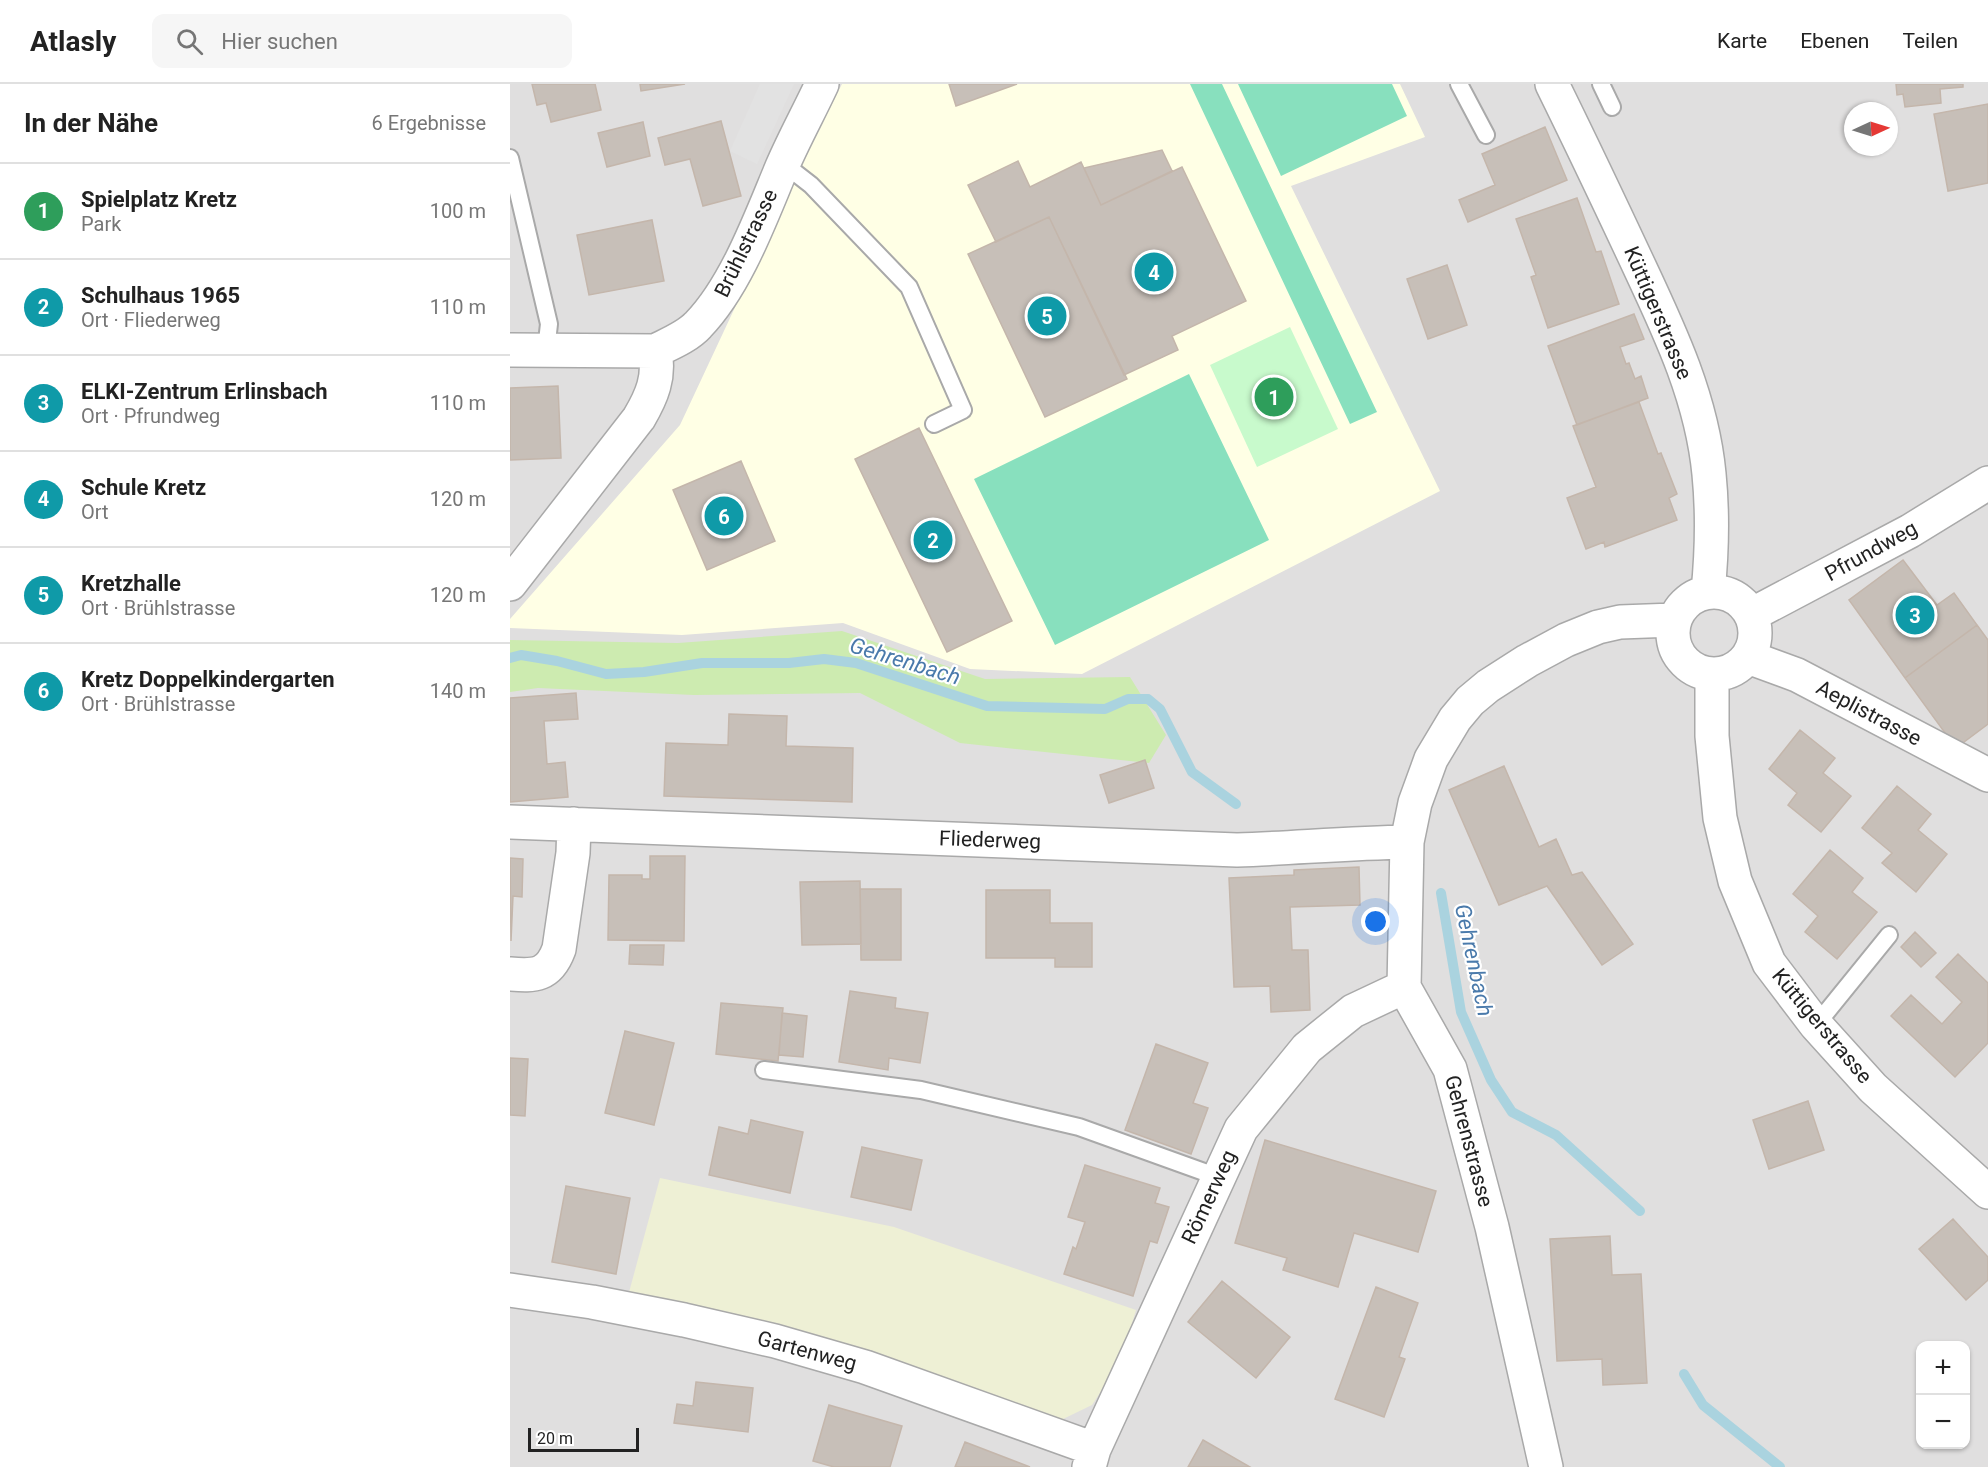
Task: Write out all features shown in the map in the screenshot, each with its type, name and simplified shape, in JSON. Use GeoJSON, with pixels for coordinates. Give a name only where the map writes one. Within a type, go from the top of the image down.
{"type":"FeatureCollection","features":[{"type":"Feature","properties":{"kind":"street","name":"Brühlstrasse"},"geometry":{"type":"LineString","coordinates":[[655,351],[696,327],[711,311],[727,287],[822,84]]}},
{"type":"Feature","properties":{"kind":"street","name":"Küttigerstrasse"},"geometry":{"type":"LineString","coordinates":[[1552,84],[1678,351],[1696,409],[1710,483],[1713,539],[1708,592]]}},
{"type":"Feature","properties":{"kind":"street"},"geometry":{"type":"LineString","coordinates":[[510,350],[655,351],[656,380],[651,397],[639,418],[510,584]]}},
{"type":"Feature","properties":{"kind":"street","name":"Pfrundweg"},"geometry":{"type":"LineString","coordinates":[[1751,615],[1899,537],[1988,483]]}},
{"type":"Feature","properties":{"kind":"street"},"geometry":{"type":"LineString","coordinates":[[1718,592],[1732,596],[1743,603],[1751,615],[1755,634],[1754,644],[1748,657],[1732,671],[1712,675],[1695,671],[1683,662],[1673,643],[1674,620],[1685,603],[1695,596],[1718,592]]}},
{"type":"Feature","properties":{"kind":"street"},"geometry":{"type":"LineString","coordinates":[[1404,987],[1407,842],[1422,780],[1431,759],[1455,719],[1470,701],[1488,686],[1566,640],[1598,627],[1620,622],[1674,620]]}},
{"type":"Feature","properties":{"kind":"street","name":"Aeplistrasse"},"geometry":{"type":"LineString","coordinates":[[1748,657],[1797,675],[1988,775]]}},
{"type":"Feature","properties":{"kind":"street","name":"Küttigerstrasse"},"geometry":{"type":"LineString","coordinates":[[1712,675],[1712,736],[1720,818],[1734,881],[1769,963],[1816,1025],[1873,1088],[1988,1192]]}},
{"type":"Feature","properties":{"kind":"street","name":"Fliederweg"},"geometry":{"type":"LineString","coordinates":[[510,822],[1237,850],[1407,842]]}},
{"type":"Feature","properties":{"kind":"street"},"geometry":{"type":"LineString","coordinates":[[510,974],[536,974],[547,969],[554,961],[559,949],[573,853],[574,824]]}},
{"type":"Feature","properties":{"kind":"street","name":"Römerweg"},"geometry":{"type":"LineString","coordinates":[[1092,1458],[1241,1129],[1307,1048],[1353,1011],[1404,987]]}},
{"type":"Feature","properties":{"kind":"street","name":"Gehrenstrasse"},"geometry":{"type":"LineString","coordinates":[[1404,987],[1450,1069],[1492,1227],[1546,1467]]}},
{"type":"Feature","properties":{"kind":"street","name":"Gartenweg"},"geometry":{"type":"LineString","coordinates":[[510,1290],[615,1306],[775,1341],[865,1367],[1092,1458]]}},
{"type":"Feature","properties":{"kind":"lane"},"geometry":{"type":"LineString","coordinates":[[1460,84],[1486,135]]}},
{"type":"Feature","properties":{"kind":"lane"},"geometry":{"type":"LineString","coordinates":[[1601,84],[1612,107]]}},
{"type":"Feature","properties":{"kind":"lane"},"geometry":{"type":"LineString","coordinates":[[510,158],[549,324],[546,350]]}},
{"type":"Feature","properties":{"kind":"lane"},"geometry":{"type":"LineString","coordinates":[[784,164],[812,184],[909,287],[963,410],[934,424]]}},
{"type":"Feature","properties":{"kind":"lane"},"geometry":{"type":"LineString","coordinates":[[1816,1025],[1889,935]]}},
{"type":"Feature","properties":{"kind":"lane"},"geometry":{"type":"LineString","coordinates":[[764,1070],[921,1090],[1079,1127],[1218,1177]]}},
{"type":"Feature","properties":{"kind":"shaded area"},"geometry":{"type":"Polygon","coordinates":[[[510,84],[1988,84],[1988,1467],[510,1467],[510,84]]]}},
{"type":"Feature","properties":{"kind":"shaded area"},"geometry":{"type":"Polygon","coordinates":[[[760,84],[794,84],[757,164],[730,151],[760,84]]]}},
{"type":"Feature","properties":{"kind":"shaded area"},"geometry":{"type":"Polygon","coordinates":[[[842,84],[1400,84],[1425,137],[1291,186],[1440,491],[1082,674],[970,669],[843,623],[682,635],[510,628],[510,619],[680,425],[810,147],[842,84]]]}},
{"type":"Feature","properties":{"kind":"shaded area"},"geometry":{"type":"Polygon","coordinates":[[[660,1178],[894,1227],[1136,1310],[1121,1361],[1092,1405],[1059,1421],[628,1296],[660,1178]]]}},
{"type":"Feature","properties":{"kind":"green space"},"geometry":{"type":"Polygon","coordinates":[[[1190,84],[1222,84],[1377,412],[1350,424],[1190,84]]]}},
{"type":"Feature","properties":{"kind":"green space"},"geometry":{"type":"Polygon","coordinates":[[[1238,84],[1392,84],[1407,116],[1281,176],[1238,84]]]}},
{"type":"Feature","properties":{"kind":"green space"},"geometry":{"type":"Polygon","coordinates":[[[1290,327],[1338,429],[1257,467],[1210,365],[1290,327]]]}},
{"type":"Feature","properties":{"kind":"green space"},"geometry":{"type":"Polygon","coordinates":[[[1189,374],[1269,540],[1055,645],[974,479],[1189,374]]]}},
{"type":"Feature","properties":{"kind":"green space"},"geometry":{"type":"Polygon","coordinates":[[[842,631],[985,679],[1130,677],[1166,735],[1149,763],[960,743],[860,693],[694,695],[538,688],[510,692],[510,640],[678,643],[842,631]]]}},
{"type":"Feature","properties":{"kind":"building"},"geometry":{"type":"Polygon","coordinates":[[[532,84],[595,84],[601,110],[551,122],[546,103],[537,105],[532,84]]]}},
{"type":"Feature","properties":{"kind":"building"},"geometry":{"type":"Polygon","coordinates":[[[640,84],[685,84],[641,91],[640,84]]]}},
{"type":"Feature","properties":{"kind":"building"},"geometry":{"type":"Polygon","coordinates":[[[949,84],[1017,84],[956,106],[949,84]]]}},
{"type":"Feature","properties":{"kind":"building"},"geometry":{"type":"Polygon","coordinates":[[[1896,84],[1963,84],[1963,87],[1940,89],[1941,103],[1905,107],[1903,94],[1897,95],[1896,84]]]}},
{"type":"Feature","properties":{"kind":"building"},"geometry":{"type":"Polygon","coordinates":[[[1988,104],[1988,183],[1948,191],[1934,114],[1988,104]]]}},
{"type":"Feature","properties":{"kind":"building"},"geometry":{"type":"Polygon","coordinates":[[[721,121],[741,196],[703,206],[690,159],[665,165],[658,138],[721,121]]]}},
{"type":"Feature","properties":{"kind":"building"},"geometry":{"type":"Polygon","coordinates":[[[643,122],[650,156],[607,167],[598,133],[643,122]]]}},
{"type":"Feature","properties":{"kind":"building"},"geometry":{"type":"Polygon","coordinates":[[[1545,127],[1567,180],[1468,222],[1459,200],[1495,185],[1482,154],[1545,127]]]}},
{"type":"Feature","properties":{"kind":"building"},"geometry":{"type":"Polygon","coordinates":[[[1162,150],[1172,171],[1101,205],[1084,168],[1162,150]]]}},
{"type":"Feature","properties":{"kind":"building"},"geometry":{"type":"Polygon","coordinates":[[[1018,161],[1030,187],[1081,162],[1101,205],[1182,167],[1246,301],[1172,336],[1178,350],[1124,375],[1049,217],[996,242],[968,185],[1018,161]]]}},
{"type":"Feature","properties":{"kind":"building"},"geometry":{"type":"Polygon","coordinates":[[[1577,198],[1596,252],[1601,251],[1619,304],[1548,328],[1531,277],[1536,275],[1516,219],[1577,198]]]}},
{"type":"Feature","properties":{"kind":"building"},"geometry":{"type":"Polygon","coordinates":[[[1049,217],[1127,379],[1045,417],[968,254],[1049,217]]]}},
{"type":"Feature","properties":{"kind":"building"},"geometry":{"type":"Polygon","coordinates":[[[652,220],[664,281],[589,295],[577,235],[652,220]]]}},
{"type":"Feature","properties":{"kind":"building"},"geometry":{"type":"Polygon","coordinates":[[[1447,265],[1467,325],[1428,339],[1407,279],[1447,265]]]}},
{"type":"Feature","properties":{"kind":"building"},"geometry":{"type":"Polygon","coordinates":[[[1634,314],[1644,339],[1620,347],[1635,379],[1641,376],[1648,398],[1577,425],[1548,346],[1634,314]]]}},
{"type":"Feature","properties":{"kind":"building"},"geometry":{"type":"Polygon","coordinates":[[[558,386],[561,458],[510,460],[510,388],[558,386]]]}},
{"type":"Feature","properties":{"kind":"building"},"geometry":{"type":"Polygon","coordinates":[[[1639,402],[1658,454],[1661,453],[1677,494],[1669,498],[1677,520],[1605,547],[1604,542],[1586,549],[1567,498],[1596,487],[1573,426],[1639,402]]]}},
{"type":"Feature","properties":{"kind":"building"},"geometry":{"type":"Polygon","coordinates":[[[919,428],[1012,621],[947,652],[855,459],[919,428]]]}},
{"type":"Feature","properties":{"kind":"building"},"geometry":{"type":"Polygon","coordinates":[[[741,461],[775,541],[707,570],[673,490],[741,461]]]}},
{"type":"Feature","properties":{"kind":"building"},"geometry":{"type":"Polygon","coordinates":[[[1903,560],[1937,605],[1954,593],[1977,625],[1905,678],[1849,600],[1903,560]]]}},
{"type":"Feature","properties":{"kind":"building"},"geometry":{"type":"Polygon","coordinates":[[[1977,625],[1988,640],[1988,724],[1956,748],[1905,678],[1977,625]]]}},
{"type":"Feature","properties":{"kind":"building"},"geometry":{"type":"Polygon","coordinates":[[[576,693],[578,719],[544,721],[547,764],[565,762],[568,797],[510,802],[510,698],[576,693]]]}},
{"type":"Feature","properties":{"kind":"building"},"geometry":{"type":"Polygon","coordinates":[[[729,714],[787,716],[786,746],[853,748],[852,802],[664,796],[666,743],[728,745],[729,714]]]}},
{"type":"Feature","properties":{"kind":"building"},"geometry":{"type":"Polygon","coordinates":[[[1800,730],[1835,758],[1823,773],[1851,796],[1821,832],[1788,805],[1797,793],[1769,769],[1800,730]]]}},
{"type":"Feature","properties":{"kind":"building"},"geometry":{"type":"Polygon","coordinates":[[[1145,760],[1154,788],[1109,803],[1100,775],[1145,760]]]}},
{"type":"Feature","properties":{"kind":"building"},"geometry":{"type":"Polygon","coordinates":[[[1504,766],[1539,847],[1556,839],[1572,875],[1582,872],[1633,944],[1602,965],[1547,886],[1499,905],[1449,790],[1504,766]]]}},
{"type":"Feature","properties":{"kind":"building"},"geometry":{"type":"Polygon","coordinates":[[[1897,786],[1931,814],[1918,830],[1947,854],[1916,892],[1882,863],[1892,853],[1862,828],[1897,786]]]}},
{"type":"Feature","properties":{"kind":"building"},"geometry":{"type":"Polygon","coordinates":[[[1830,850],[1863,878],[1852,892],[1877,912],[1837,959],[1805,932],[1818,916],[1793,894],[1830,850]]]}},
{"type":"Feature","properties":{"kind":"building"},"geometry":{"type":"Polygon","coordinates":[[[650,856],[685,856],[684,941],[608,940],[609,875],[642,875],[642,879],[650,879],[650,856]]]}},
{"type":"Feature","properties":{"kind":"building"},"geometry":{"type":"Polygon","coordinates":[[[510,858],[523,859],[522,897],[513,896],[511,941],[510,858]]]}},
{"type":"Feature","properties":{"kind":"building"},"geometry":{"type":"Polygon","coordinates":[[[1359,867],[1360,905],[1290,907],[1292,950],[1308,950],[1310,1010],[1271,1012],[1270,986],[1234,987],[1229,878],[1294,875],[1294,870],[1359,867]]]}},
{"type":"Feature","properties":{"kind":"building"},"geometry":{"type":"Polygon","coordinates":[[[860,881],[861,944],[802,945],[800,882],[860,881]]]}},
{"type":"Feature","properties":{"kind":"building"},"geometry":{"type":"Polygon","coordinates":[[[860,889],[901,889],[901,960],[861,960],[860,889]]]}},
{"type":"Feature","properties":{"kind":"building"},"geometry":{"type":"Polygon","coordinates":[[[986,890],[1050,890],[1050,923],[1092,923],[1092,967],[1055,967],[1055,958],[986,958],[986,890]]]}},
{"type":"Feature","properties":{"kind":"building"},"geometry":{"type":"Polygon","coordinates":[[[1915,932],[1936,953],[1921,967],[1901,947],[1915,932]]]}},
{"type":"Feature","properties":{"kind":"building"},"geometry":{"type":"Polygon","coordinates":[[[630,945],[664,945],[663,965],[629,964],[630,945]]]}},
{"type":"Feature","properties":{"kind":"building"},"geometry":{"type":"Polygon","coordinates":[[[1958,954],[1988,983],[1988,1043],[1955,1077],[1891,1016],[1911,995],[1942,1024],[1962,1002],[1936,977],[1958,954]]]}},
{"type":"Feature","properties":{"kind":"building"},"geometry":{"type":"Polygon","coordinates":[[[850,991],[896,998],[895,1008],[928,1013],[920,1063],[889,1058],[888,1070],[839,1062],[850,991]]]}},
{"type":"Feature","properties":{"kind":"building"},"geometry":{"type":"Polygon","coordinates":[[[721,1003],[783,1008],[778,1061],[716,1054],[721,1003]]]}},
{"type":"Feature","properties":{"kind":"building"},"geometry":{"type":"Polygon","coordinates":[[[782,1013],[807,1016],[803,1057],[779,1055],[782,1013]]]}},
{"type":"Feature","properties":{"kind":"building"},"geometry":{"type":"Polygon","coordinates":[[[625,1031],[674,1043],[654,1125],[605,1113],[625,1031]]]}},
{"type":"Feature","properties":{"kind":"building"},"geometry":{"type":"Polygon","coordinates":[[[1156,1044],[1208,1063],[1193,1103],[1208,1108],[1191,1154],[1125,1130],[1156,1044]]]}},
{"type":"Feature","properties":{"kind":"building"},"geometry":{"type":"Polygon","coordinates":[[[510,1058],[528,1059],[525,1116],[510,1115],[510,1058]]]}},
{"type":"Feature","properties":{"kind":"building"},"geometry":{"type":"Polygon","coordinates":[[[1808,1101],[1824,1150],[1769,1169],[1753,1120],[1808,1101]]]}},
{"type":"Feature","properties":{"kind":"building"},"geometry":{"type":"Polygon","coordinates":[[[751,1120],[803,1132],[790,1193],[709,1175],[719,1127],[748,1134],[751,1120]]]}},
{"type":"Feature","properties":{"kind":"building"},"geometry":{"type":"Polygon","coordinates":[[[1265,1140],[1436,1191],[1418,1252],[1354,1233],[1338,1287],[1283,1270],[1287,1258],[1235,1243],[1265,1140]]]}},
{"type":"Feature","properties":{"kind":"building"},"geometry":{"type":"Polygon","coordinates":[[[862,1147],[922,1160],[911,1210],[851,1197],[862,1147]]]}},
{"type":"Feature","properties":{"kind":"building"},"geometry":{"type":"Polygon","coordinates":[[[1085,1165],[1160,1188],[1155,1203],[1169,1207],[1157,1243],[1150,1241],[1133,1296],[1064,1274],[1085,1222],[1068,1217],[1085,1165]]]}},
{"type":"Feature","properties":{"kind":"building"},"geometry":{"type":"Polygon","coordinates":[[[566,1186],[630,1198],[616,1274],[552,1262],[566,1186]]]}},
{"type":"Feature","properties":{"kind":"building"},"geometry":{"type":"Polygon","coordinates":[[[1953,1219],[1988,1257],[1988,1280],[1966,1300],[1919,1249],[1953,1219]]]}},
{"type":"Feature","properties":{"kind":"building"},"geometry":{"type":"Polygon","coordinates":[[[1610,1236],[1612,1275],[1641,1274],[1647,1383],[1603,1385],[1602,1359],[1557,1361],[1550,1239],[1610,1236]]]}},
{"type":"Feature","properties":{"kind":"building"},"geometry":{"type":"Polygon","coordinates":[[[1222,1281],[1290,1337],[1256,1378],[1188,1322],[1222,1281]]]}},
{"type":"Feature","properties":{"kind":"building"},"geometry":{"type":"Polygon","coordinates":[[[1376,1287],[1418,1303],[1399,1357],[1405,1359],[1384,1417],[1335,1399],[1376,1287]]]}},
{"type":"Feature","properties":{"kind":"building"},"geometry":{"type":"Polygon","coordinates":[[[696,1382],[753,1388],[748,1432],[674,1423],[677,1404],[693,1406],[696,1382]]]}},
{"type":"Feature","properties":{"kind":"building"},"geometry":{"type":"Polygon","coordinates":[[[829,1405],[902,1426],[890,1467],[834,1467],[813,1461],[829,1405]]]}},
{"type":"Feature","properties":{"kind":"building"},"geometry":{"type":"Polygon","coordinates":[[[1203,1440],[1250,1467],[1188,1467],[1203,1440]]]}},
{"type":"Feature","properties":{"kind":"building"},"geometry":{"type":"Polygon","coordinates":[[[965,1442],[1030,1467],[955,1467],[965,1442]]]}},
{"type":"Feature","properties":{"kind":"waterway","name":"Gehrenbach"},"geometry":{"type":"LineString","coordinates":[[510,658],[521,655],[557,661],[606,674],[644,672],[702,663],[789,663],[824,659],[856,663],[987,706],[1105,709],[1128,699],[1148,699],[1160,709],[1192,772],[1236,804]]}},
{"type":"Feature","properties":{"kind":"waterway","name":"Gehrenbach"},"geometry":{"type":"LineString","coordinates":[[1441,893],[1461,1012],[1491,1080],[1512,1112],[1556,1135],[1640,1211]]}},
{"type":"Feature","properties":{"kind":"waterway","name":"Gehrenbach"},"geometry":{"type":"LineString","coordinates":[[1684,1374],[1703,1405],[1780,1467]]}},
{"type":"Feature","properties":{"kind":"place","name":"Schule Kretz"},"geometry":{"type":"Point","coordinates":[1154,272]}},
{"type":"Feature","properties":{"kind":"place","name":"Kretzhalle"},"geometry":{"type":"Point","coordinates":[1047,316]}},
{"type":"Feature","properties":{"kind":"place","name":"Spielplatz Kretz"},"geometry":{"type":"Point","coordinates":[1274,397]}},
{"type":"Feature","properties":{"kind":"place","name":"Kretz Doppelkindergarten"},"geometry":{"type":"Point","coordinates":[724,516]}},
{"type":"Feature","properties":{"kind":"place","name":"Schulhaus 1965"},"geometry":{"type":"Point","coordinates":[933,540]}},
{"type":"Feature","properties":{"kind":"place","name":"ELKI-Zentrum Erlinsbach"},"geometry":{"type":"Point","coordinates":[1915,615]}}]}
